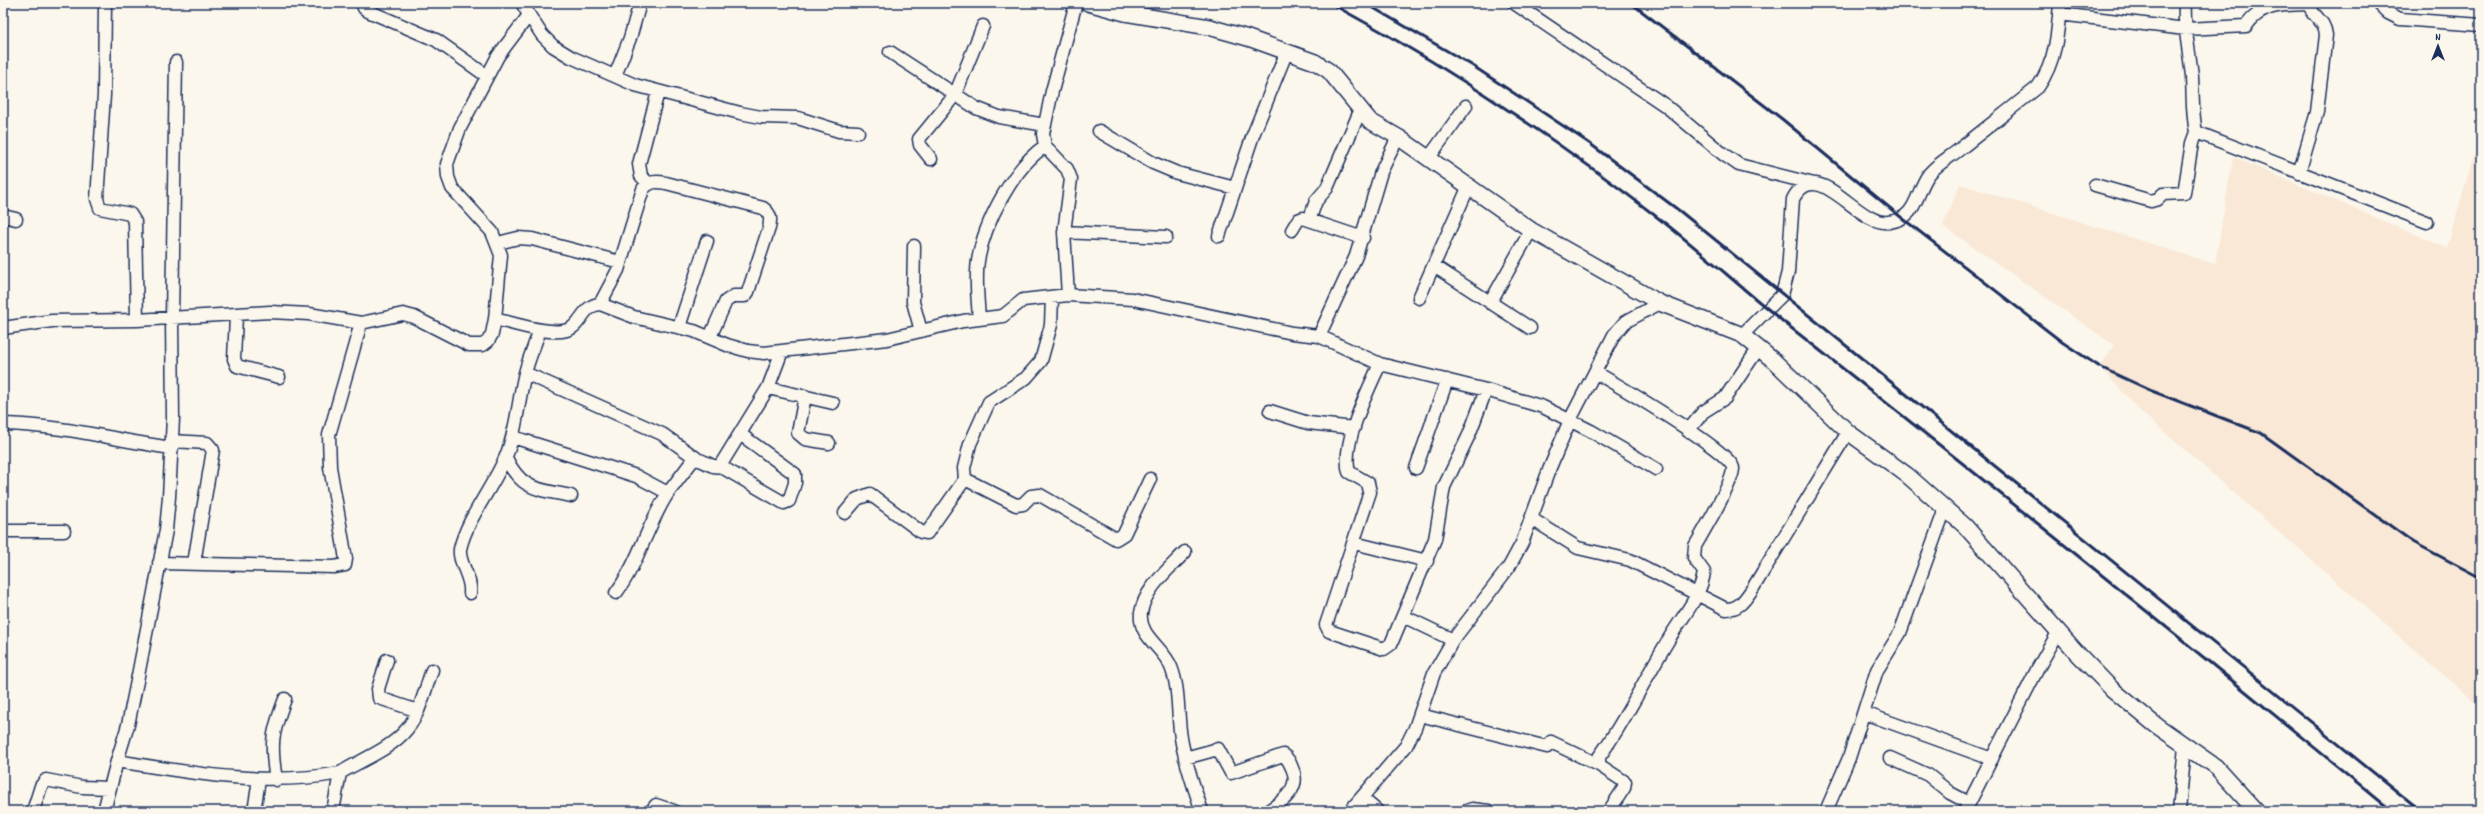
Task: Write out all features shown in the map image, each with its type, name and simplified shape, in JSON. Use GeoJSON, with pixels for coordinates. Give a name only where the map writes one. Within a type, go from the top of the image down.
{"type":"FeatureCollection","features":[{"type":"Feature","properties":{"kind":"main road"},"geometry":{"type":"LineString","coordinates":[[1088,3],[1125,13],[1209,27],[1315,62],[1329,72],[1370,121],[1398,137],[1468,188],[1531,230],[1660,303],[1742,335],[1848,432],[1908,475],[1965,526],[2112,688],[2153,723],[2216,767],[2256,811]]}},
{"type":"Feature","properties":{"kind":"street"},"geometry":{"type":"LineString","coordinates":[[105,3],[104,95],[97,199],[100,208],[130,214],[136,222],[137,320]]}},
{"type":"Feature","properties":{"kind":"street"},"geometry":{"type":"LineString","coordinates":[[362,3],[364,8],[368,11],[436,40],[487,76]]}},
{"type":"Feature","properties":{"kind":"street"},"geometry":{"type":"LineString","coordinates":[[522,3],[542,35],[553,46],[571,57],[614,76],[658,92],[697,100],[740,113],[761,117],[798,118],[839,131],[858,132]]}},
{"type":"Feature","properties":{"kind":"street"},"geometry":{"type":"LineString","coordinates":[[614,76],[630,38],[640,3]]}},
{"type":"Feature","properties":{"kind":"street"},"geometry":{"type":"LineString","coordinates":[[1068,295],[1064,232],[1070,174],[1044,146],[1043,140],[1045,125],[1076,3]]}},
{"type":"Feature","properties":{"kind":"street"},"geometry":{"type":"LineString","coordinates":[[1514,3],[1666,106],[1723,154],[1739,165],[1825,187],[1864,215],[1878,222],[1890,222],[1911,212],[1930,174],[2038,87],[2048,73],[2052,60],[2060,8],[2186,29],[2246,26],[2260,11],[2272,6],[2310,4],[2311,10],[2325,26],[2326,35],[2316,112],[2299,173]]}},
{"type":"Feature","properties":{"kind":"street"},"geometry":{"type":"LineString","coordinates":[[2095,185],[2151,201],[2158,199],[2163,194],[2184,193],[2192,143],[2196,132],[2192,118],[2192,77],[2186,29],[2185,3]]}},
{"type":"Feature","properties":{"kind":"street"},"geometry":{"type":"LineString","coordinates":[[2378,3],[2388,13],[2400,19],[2481,25]]}},
{"type":"Feature","properties":{"kind":"street"},"geometry":{"type":"LineString","coordinates":[[3,328],[52,321],[172,319],[290,312],[361,323],[403,314],[414,316],[469,345],[476,346],[488,341],[495,319],[502,267],[498,243],[492,232],[452,188],[448,177],[447,164],[451,150],[487,76],[507,43],[529,15]]}},
{"type":"Feature","properties":{"kind":"street"},"geometry":{"type":"LineString","coordinates":[[931,159],[920,144],[919,139],[955,95],[983,26]]}},
{"type":"Feature","properties":{"kind":"street"},"geometry":{"type":"LineString","coordinates":[[890,52],[976,108],[999,117],[1045,125]]}},
{"type":"Feature","properties":{"kind":"street"},"geometry":{"type":"LineString","coordinates":[[1219,236],[1253,135],[1287,52]]}},
{"type":"Feature","properties":{"kind":"street"},"geometry":{"type":"LineString","coordinates":[[104,811],[109,788],[128,725],[159,563],[168,504],[172,444],[172,319],[176,62]]}},
{"type":"Feature","properties":{"kind":"street"},"geometry":{"type":"LineString","coordinates":[[648,183],[641,176],[640,164],[658,92]]}},
{"type":"Feature","properties":{"kind":"street"},"geometry":{"type":"LineString","coordinates":[[1428,159],[1466,106]]}},
{"type":"Feature","properties":{"kind":"street"},"geometry":{"type":"LineString","coordinates":[[1310,218],[1316,201],[1327,188],[1360,110]]}},
{"type":"Feature","properties":{"kind":"street"},"geometry":{"type":"LineString","coordinates":[[1099,131],[1153,163],[1177,173],[1235,188]]}},
{"type":"Feature","properties":{"kind":"street"},"geometry":{"type":"LineString","coordinates":[[2196,132],[2427,222]]}},
{"type":"Feature","properties":{"kind":"street"},"geometry":{"type":"LineString","coordinates":[[1319,336],[1363,238],[1381,172],[1398,137]]}},
{"type":"Feature","properties":{"kind":"street"},"geometry":{"type":"LineString","coordinates":[[980,319],[977,288],[978,262],[982,243],[991,220],[1017,174],[1029,159],[1044,146]]}},
{"type":"Feature","properties":{"kind":"street"},"geometry":{"type":"LineString","coordinates":[[600,304],[620,262],[643,189],[648,183],[656,181],[666,183],[763,208],[768,212],[771,218],[748,292],[745,296],[734,296],[726,301],[710,337]]}},
{"type":"Feature","properties":{"kind":"street"},"geometry":{"type":"LineString","coordinates":[[1742,335],[1782,295],[1788,272],[1793,199],[1799,188],[1810,183]]}},
{"type":"Feature","properties":{"kind":"street"},"geometry":{"type":"LineString","coordinates":[[1419,298],[1468,188]]}},
{"type":"Feature","properties":{"kind":"street"},"geometry":{"type":"LineString","coordinates":[[3,216],[16,219]]}},
{"type":"Feature","properties":{"kind":"street"},"geometry":{"type":"LineString","coordinates":[[1292,230],[1298,220],[1310,218],[1363,238]]}},
{"type":"Feature","properties":{"kind":"street"},"geometry":{"type":"LineString","coordinates":[[1490,303],[1531,230]]}},
{"type":"Feature","properties":{"kind":"street"},"geometry":{"type":"LineString","coordinates":[[1064,232],[1166,237]]}},
{"type":"Feature","properties":{"kind":"street"},"geometry":{"type":"LineString","coordinates":[[498,243],[518,238],[532,239],[620,262]]}},
{"type":"Feature","properties":{"kind":"street"},"geometry":{"type":"LineString","coordinates":[[679,327],[708,241]]}},
{"type":"Feature","properties":{"kind":"street"},"geometry":{"type":"LineString","coordinates":[[914,246],[913,302],[921,331]]}},
{"type":"Feature","properties":{"kind":"street"},"geometry":{"type":"LineString","coordinates":[[1434,266],[1530,328]]}},
{"type":"Feature","properties":{"kind":"street"},"geometry":{"type":"LineString","coordinates":[[495,319],[540,330],[565,332],[573,328],[589,308],[600,304],[634,318],[679,327],[748,351],[764,353],[887,339],[980,319],[1003,316],[1023,300],[1068,295],[1134,299],[1292,333],[1319,336],[1380,364],[1486,390],[1543,407],[1570,420],[1656,469]]}},
{"type":"Feature","properties":{"kind":"street"},"geometry":{"type":"LineString","coordinates":[[845,514],[857,499],[870,494],[921,532],[927,533],[966,479],[964,468],[970,444],[989,402],[1026,378],[1040,361],[1051,325],[1052,297]]}},
{"type":"Feature","properties":{"kind":"street"},"geometry":{"type":"LineString","coordinates":[[1350,811],[1406,746],[1420,715],[1434,673],[1453,640],[1509,567],[1532,519],[1549,470],[1570,420],[1614,335],[1624,322],[1660,303]]}},
{"type":"Feature","properties":{"kind":"street"},"geometry":{"type":"LineString","coordinates":[[236,316],[234,359],[237,366],[279,377]]}},
{"type":"Feature","properties":{"kind":"street"},"geometry":{"type":"LineString","coordinates":[[159,563],[334,568],[345,565],[346,559],[330,467],[329,435],[361,323]]}},
{"type":"Feature","properties":{"kind":"street"},"geometry":{"type":"LineString","coordinates":[[470,593],[471,585],[460,557],[460,550],[475,516],[506,458],[513,437],[525,373],[540,330]]}},
{"type":"Feature","properties":{"kind":"street"},"geometry":{"type":"LineString","coordinates":[[1688,430],[1703,412],[1725,398],[1758,349]]}},
{"type":"Feature","properties":{"kind":"street"},"geometry":{"type":"LineString","coordinates":[[720,466],[768,388],[782,351]]}},
{"type":"Feature","properties":{"kind":"street"},"geometry":{"type":"LineString","coordinates":[[1380,364],[1354,428],[1348,459],[1349,472],[1368,483],[1370,487],[1354,543],[1327,621],[1327,628],[1384,649],[1391,644],[1427,561],[1435,539],[1444,487],[1469,435],[1486,390]]}},
{"type":"Feature","properties":{"kind":"street"},"geometry":{"type":"LineString","coordinates":[[1595,372],[1688,430],[1730,460],[1733,466],[1731,479],[1695,546],[1694,558],[1704,572],[1697,594],[1668,640],[1633,706],[1599,757],[1599,765]]}},
{"type":"Feature","properties":{"kind":"street"},"geometry":{"type":"LineString","coordinates":[[525,373],[662,434],[696,458],[713,467],[720,466],[784,503],[789,501],[795,483],[794,474],[740,434]]}},
{"type":"Feature","properties":{"kind":"street"},"geometry":{"type":"LineString","coordinates":[[1416,468],[1447,380]]}},
{"type":"Feature","properties":{"kind":"street"},"geometry":{"type":"LineString","coordinates":[[768,388],[833,403]]}},
{"type":"Feature","properties":{"kind":"street"},"geometry":{"type":"LineString","coordinates":[[805,396],[798,433],[805,439],[829,443]]}},
{"type":"Feature","properties":{"kind":"street"},"geometry":{"type":"LineString","coordinates":[[1270,411],[1308,423],[1354,428]]}},
{"type":"Feature","properties":{"kind":"street"},"geometry":{"type":"LineString","coordinates":[[3,424],[56,428],[99,437],[172,444],[207,443],[213,450],[194,563]]}},
{"type":"Feature","properties":{"kind":"street"},"geometry":{"type":"LineString","coordinates":[[1532,519],[1578,548],[1630,560],[1726,609],[1734,609],[1741,605],[1848,432]]}},
{"type":"Feature","properties":{"kind":"street"},"geometry":{"type":"LineString","coordinates":[[513,437],[630,474],[668,493]]}},
{"type":"Feature","properties":{"kind":"street"},"geometry":{"type":"LineString","coordinates":[[506,458],[517,478],[526,485],[571,496]]}},
{"type":"Feature","properties":{"kind":"street"},"geometry":{"type":"LineString","coordinates":[[616,593],[629,576],[656,511],[668,493],[696,458]]}},
{"type":"Feature","properties":{"kind":"street"},"geometry":{"type":"LineString","coordinates":[[966,479],[1016,504],[1023,504],[1031,496],[1040,495],[1116,539],[1124,534],[1150,479]]}},
{"type":"Feature","properties":{"kind":"street"},"geometry":{"type":"LineString","coordinates":[[1826,811],[1838,787],[1864,713],[1877,670],[1900,633],[1945,509]]}},
{"type":"Feature","properties":{"kind":"street"},"geometry":{"type":"LineString","coordinates":[[3,530],[64,531]]}},
{"type":"Feature","properties":{"kind":"street"},"geometry":{"type":"LineString","coordinates":[[1354,543],[1427,561]]}},
{"type":"Feature","properties":{"kind":"street"},"geometry":{"type":"LineString","coordinates":[[1185,552],[1150,592],[1141,613],[1142,625],[1146,635],[1171,666],[1177,687],[1181,738],[1185,758],[1202,811]]}},
{"type":"Feature","properties":{"kind":"street"},"geometry":{"type":"LineString","coordinates":[[1403,616],[1453,640]]}},
{"type":"Feature","properties":{"kind":"street"},"geometry":{"type":"LineString","coordinates":[[1890,758],[1928,775],[1967,807],[2038,668],[2059,631]]}},
{"type":"Feature","properties":{"kind":"street"},"geometry":{"type":"LineString","coordinates":[[387,660],[378,689],[379,698],[418,711]]}},
{"type":"Feature","properties":{"kind":"street"},"geometry":{"type":"LineString","coordinates":[[117,761],[185,772],[259,780],[276,780],[340,773],[394,742],[407,729],[418,711],[432,670]]}},
{"type":"Feature","properties":{"kind":"street"},"geometry":{"type":"LineString","coordinates":[[276,780],[271,742],[285,699]]}},
{"type":"Feature","properties":{"kind":"street"},"geometry":{"type":"LineString","coordinates":[[1864,713],[1992,759]]}},
{"type":"Feature","properties":{"kind":"street"},"geometry":{"type":"LineString","coordinates":[[1420,715],[1547,747],[1551,742],[1599,765],[1625,782],[1624,788],[1609,811]]}},
{"type":"Feature","properties":{"kind":"street"},"geometry":{"type":"LineString","coordinates":[[2180,811],[2185,746]]}},
{"type":"Feature","properties":{"kind":"street"},"geometry":{"type":"LineString","coordinates":[[1185,758],[1218,749],[1231,773],[1283,755],[1294,772],[1294,787],[1289,794],[1268,811]]}},
{"type":"Feature","properties":{"kind":"street"},"geometry":{"type":"LineString","coordinates":[[333,811],[340,773]]}},
{"type":"Feature","properties":{"kind":"street"},"geometry":{"type":"LineString","coordinates":[[33,811],[41,786],[46,780],[82,787],[109,788]]}},
{"type":"Feature","properties":{"kind":"street"},"geometry":{"type":"LineString","coordinates":[[254,811],[259,780]]}},
{"type":"Feature","properties":{"kind":"street"},"geometry":{"type":"LineString","coordinates":[[1362,798],[1377,811]]}},
{"type":"Feature","properties":{"kind":"street"},"geometry":{"type":"LineString","coordinates":[[651,811],[656,805],[674,811]]}},
{"type":"Feature","properties":{"kind":"street"},"geometry":{"type":"LineString","coordinates":[[1466,811],[1472,809],[1489,811]]}},
{"type":"Feature","properties":{"kind":"shaded area"},"geometry":{"type":"Polygon","coordinates":[[[2481,130],[2481,708],[2139,410],[2100,367],[2114,345],[1943,226],[1960,184],[2215,264],[2233,157],[2447,248],[2481,130]]]}},
{"type":"Feature","properties":{"kind":"railway"},"geometry":{"type":"LineString","coordinates":[[1330,3],[1374,27],[1502,106],[1586,164],[1666,224],[1774,314],[2243,689],[2392,811]]}},
{"type":"Feature","properties":{"kind":"railway"},"geometry":{"type":"LineString","coordinates":[[1365,3],[1473,66],[1589,143],[1681,212],[2421,811]]}},
{"type":"Feature","properties":{"kind":"railway"},"geometry":{"type":"LineString","coordinates":[[1631,3],[1782,119],[1902,218],[2062,342],[2100,367],[2152,391],[2261,433],[2413,542],[2481,578]]}}]}
